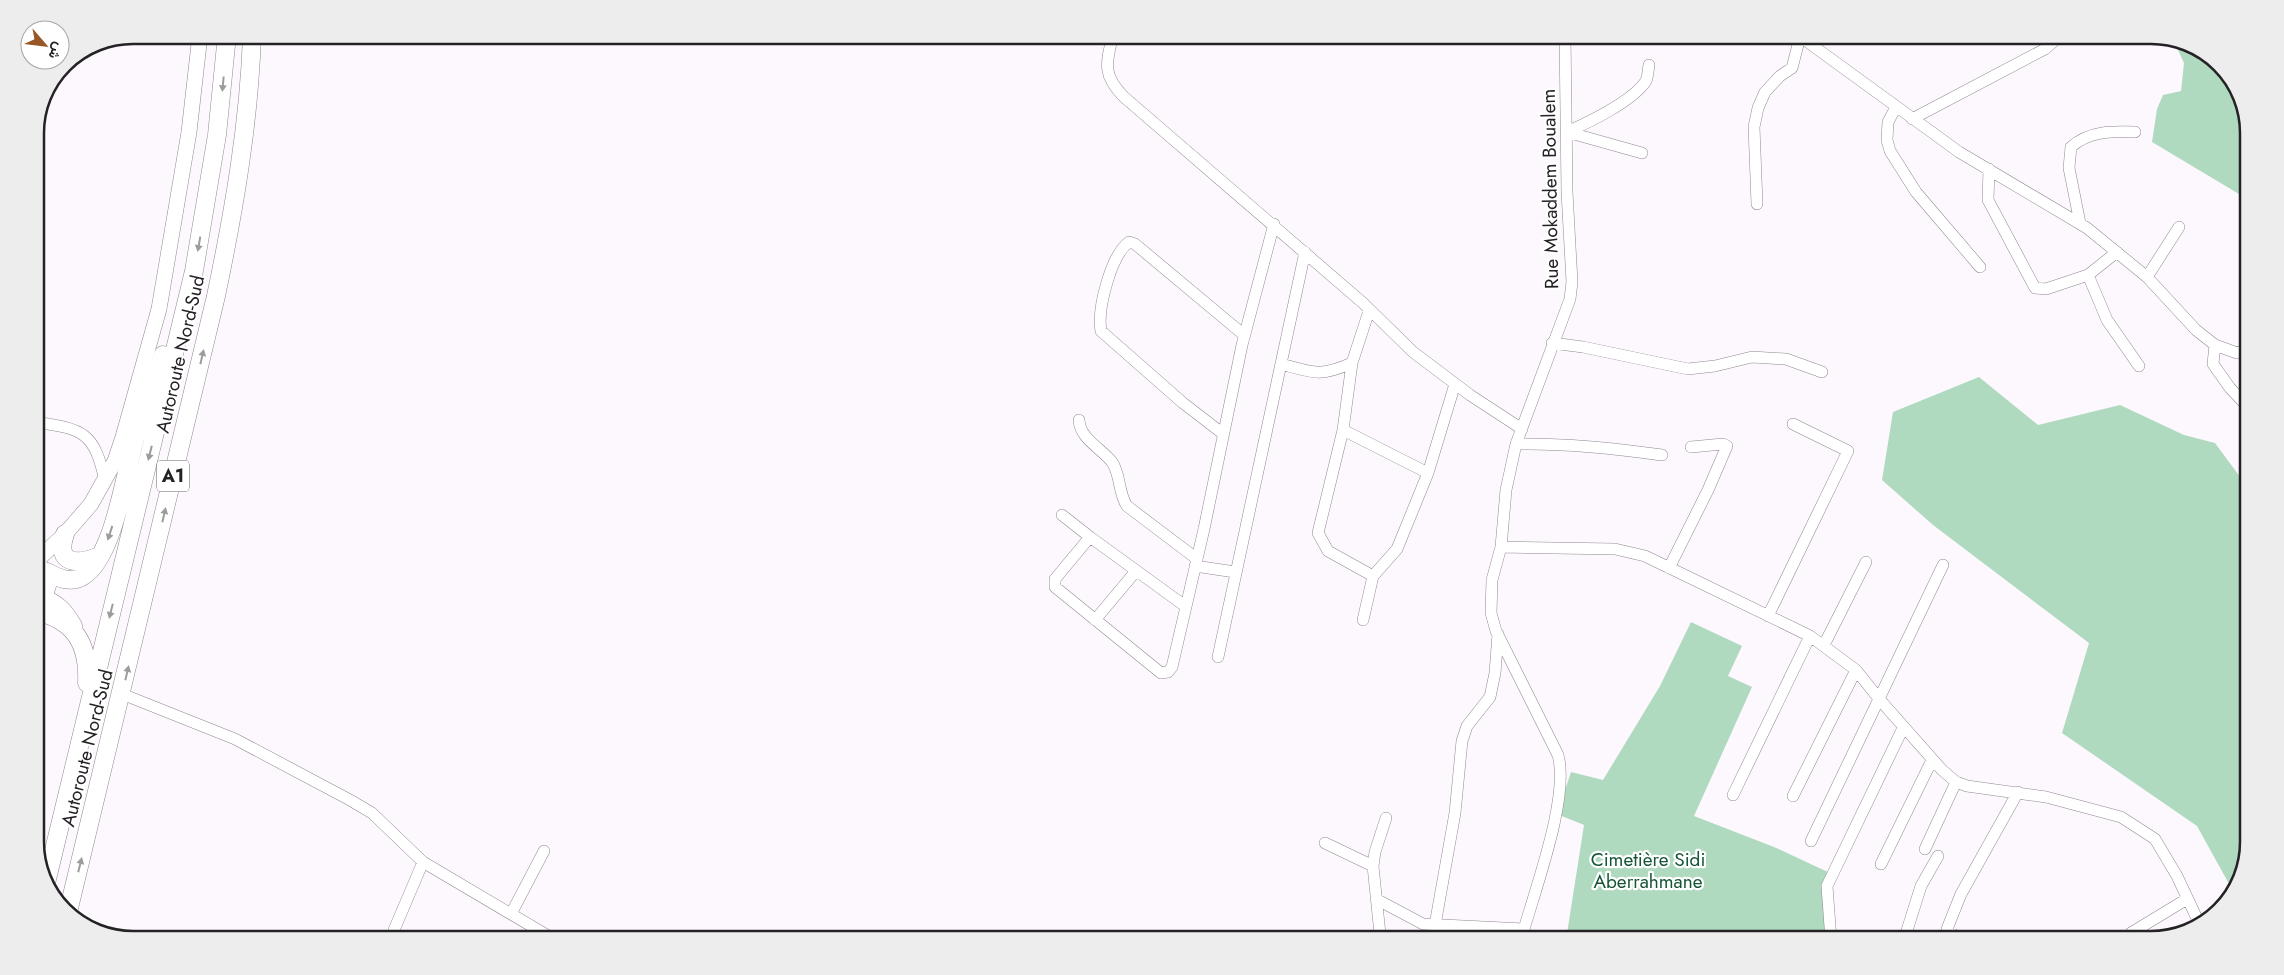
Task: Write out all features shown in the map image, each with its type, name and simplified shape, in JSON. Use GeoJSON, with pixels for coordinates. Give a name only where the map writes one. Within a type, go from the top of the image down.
{"type":"FeatureCollection","features":[{"type":"Feature","properties":{"kind":"highway","name":"Autoroute Nord-Sud"},"geometry":{"type":"LineString","coordinates":[[49,872],[194,271],[217,134],[226,44]]}},
{"type":"Feature","properties":{"kind":"highway","name":"Autoroute Nord-Sud"},"geometry":{"type":"LineString","coordinates":[[70,905],[122,694],[216,296],[233,216],[245,138],[251,44]]}},
{"type":"Feature","properties":{"kind":"highway"},"geometry":{"type":"LineString","coordinates":[[44,569],[68,580],[82,577],[100,556],[115,519],[136,432],[176,313],[194,271]]}},
{"type":"Feature","properties":{"kind":"highway"},"geometry":{"type":"LineString","coordinates":[[65,534],[62,545],[64,554],[72,561],[82,563],[100,556]]}},
{"type":"Feature","properties":{"kind":"highway"},"geometry":{"type":"LineString","coordinates":[[44,607],[78,634],[86,658],[86,713]]}},
{"type":"Feature","properties":{"kind":"main road"},"geometry":{"type":"LineString","coordinates":[[44,560],[48,550],[91,504],[105,481],[123,437],[159,309],[189,132],[199,44]]}},
{"type":"Feature","properties":{"kind":"main road"},"geometry":{"type":"LineString","coordinates":[[44,576],[49,586],[44,592]]}},
{"type":"Feature","properties":{"kind":"street"},"geometry":{"type":"LineString","coordinates":[[1111,44],[1107,73],[1111,84],[1274,224],[1363,303],[1369,311],[1413,352],[1455,384],[1522,428]]}},
{"type":"Feature","properties":{"kind":"street","name":"Rue Mokaddem Boualem"},"geometry":{"type":"LineString","coordinates":[[1524,931],[1553,823],[1560,788],[1561,768],[1558,755],[1498,634],[1491,613],[1492,580],[1501,547],[1506,490],[1516,444],[1552,343],[1570,299],[1572,282],[1567,192],[1565,44]]}},
{"type":"Feature","properties":{"kind":"street"},"geometry":{"type":"LineString","coordinates":[[1757,204],[1754,127],[1758,108],[1765,92],[1780,76],[1792,68],[1797,44]]}},
{"type":"Feature","properties":{"kind":"street"},"geometry":{"type":"LineString","coordinates":[[1810,44],[1959,152],[2080,223],[2147,277],[2196,330],[2215,345],[2237,353],[2240,352]]}},
{"type":"Feature","properties":{"kind":"street"},"geometry":{"type":"LineString","coordinates":[[1912,119],[2045,49],[2051,44]]}},
{"type":"Feature","properties":{"kind":"street"},"geometry":{"type":"LineString","coordinates":[[1567,132],[1586,123],[1632,94],[1646,80],[1649,65]]}},
{"type":"Feature","properties":{"kind":"street"},"geometry":{"type":"LineString","coordinates":[[1896,107],[1888,122],[1890,151],[1916,192],[1980,267]]}},
{"type":"Feature","properties":{"kind":"street"},"geometry":{"type":"LineString","coordinates":[[2080,223],[2069,168],[2071,147],[2080,139],[2109,131],[2135,132]]}},
{"type":"Feature","properties":{"kind":"street"},"geometry":{"type":"LineString","coordinates":[[1567,132],[1642,153]]}},
{"type":"Feature","properties":{"kind":"street"},"geometry":{"type":"LineString","coordinates":[[1989,169],[1988,200],[2036,288],[2046,289],[2088,275],[2117,252]]}},
{"type":"Feature","properties":{"kind":"street"},"geometry":{"type":"LineString","coordinates":[[1090,537],[1054,583],[1068,599],[1161,674],[1168,672],[1172,667],[1196,562],[1244,335],[1274,224]]}},
{"type":"Feature","properties":{"kind":"street"},"geometry":{"type":"LineString","coordinates":[[2147,277],[2178,227]]}},
{"type":"Feature","properties":{"kind":"street"},"geometry":{"type":"LineString","coordinates":[[1222,433],[1182,403],[1101,330],[1100,324],[1111,266],[1124,245],[1129,242],[1135,244],[1244,335]]}},
{"type":"Feature","properties":{"kind":"street"},"geometry":{"type":"LineString","coordinates":[[1218,657],[1305,252]]}},
{"type":"Feature","properties":{"kind":"street"},"geometry":{"type":"LineString","coordinates":[[2088,275],[2107,320],[2139,366]]}},
{"type":"Feature","properties":{"kind":"street"},"geometry":{"type":"LineString","coordinates":[[1369,311],[1352,363],[1343,430],[1318,533],[1328,551],[1373,576]]}},
{"type":"Feature","properties":{"kind":"street"},"geometry":{"type":"LineString","coordinates":[[1552,343],[1583,347],[1688,369],[1715,366],[1752,357],[1786,359],[1822,372]]}},
{"type":"Feature","properties":{"kind":"street"},"geometry":{"type":"LineString","coordinates":[[2215,345],[2213,364],[2240,399]]}},
{"type":"Feature","properties":{"kind":"street"},"geometry":{"type":"LineString","coordinates":[[1281,364],[1317,373],[1326,373],[1352,363]]}},
{"type":"Feature","properties":{"kind":"street"},"geometry":{"type":"LineString","coordinates":[[1363,620],[1373,576],[1397,549],[1428,473],[1455,384]]}},
{"type":"Feature","properties":{"kind":"street"},"geometry":{"type":"LineString","coordinates":[[1079,420],[1079,429],[1084,436],[1101,449],[1114,464],[1122,500],[1127,506],[1196,562],[1235,572]]}},
{"type":"Feature","properties":{"kind":"street"},"geometry":{"type":"LineString","coordinates":[[44,423],[60,426],[91,440],[99,456],[105,481]]}},
{"type":"Feature","properties":{"kind":"street"},"geometry":{"type":"LineString","coordinates":[[1768,616],[1848,451],[1792,424]]}},
{"type":"Feature","properties":{"kind":"street"},"geometry":{"type":"LineString","coordinates":[[1343,430],[1428,473]]}},
{"type":"Feature","properties":{"kind":"street"},"geometry":{"type":"LineString","coordinates":[[1516,444],[1556,443],[1603,446],[1662,455]]}},
{"type":"Feature","properties":{"kind":"street"},"geometry":{"type":"LineString","coordinates":[[1669,568],[1708,490],[1727,446],[1723,444],[1691,447]]}},
{"type":"Feature","properties":{"kind":"street"},"geometry":{"type":"LineString","coordinates":[[1062,515],[1185,606]]}},
{"type":"Feature","properties":{"kind":"street"},"geometry":{"type":"LineString","coordinates":[[1501,547],[1615,549],[1645,556],[1810,636],[1856,670],[1903,728],[1932,760],[1956,782],[1967,786],[2018,792],[2121,817],[2155,839],[2197,918]]}},
{"type":"Feature","properties":{"kind":"street"},"geometry":{"type":"LineString","coordinates":[[1824,645],[1866,562]]}},
{"type":"Feature","properties":{"kind":"street"},"geometry":{"type":"LineString","coordinates":[[1811,841],[1943,565]]}},
{"type":"Feature","properties":{"kind":"street"},"geometry":{"type":"LineString","coordinates":[[1095,620],[1136,570]]}},
{"type":"Feature","properties":{"kind":"street"},"geometry":{"type":"LineString","coordinates":[[1435,925],[1455,813],[1462,741],[1467,726],[1490,697],[1495,673],[1498,634]]}},
{"type":"Feature","properties":{"kind":"street"},"geometry":{"type":"LineString","coordinates":[[1733,795],[1810,636]]}},
{"type":"Feature","properties":{"kind":"street"},"geometry":{"type":"LineString","coordinates":[[1793,796],[1856,670]]}},
{"type":"Feature","properties":{"kind":"street"},"geometry":{"type":"LineString","coordinates":[[122,694],[235,739],[350,800],[372,813],[422,862],[540,931]]}},
{"type":"Feature","properties":{"kind":"street"},"geometry":{"type":"LineString","coordinates":[[1830,931],[1827,886],[1903,728]]}},
{"type":"Feature","properties":{"kind":"street"},"geometry":{"type":"LineString","coordinates":[[1881,864],[1932,760]]}},
{"type":"Feature","properties":{"kind":"street"},"geometry":{"type":"LineString","coordinates":[[1925,849],[1956,782]]}},
{"type":"Feature","properties":{"kind":"street"},"geometry":{"type":"LineString","coordinates":[[1948,931],[1946,929],[1961,894],[2018,792]]}},
{"type":"Feature","properties":{"kind":"street"},"geometry":{"type":"LineString","coordinates":[[1380,931],[1373,866],[1375,852],[1386,818]]}},
{"type":"Feature","properties":{"kind":"street"},"geometry":{"type":"LineString","coordinates":[[1325,843],[1373,866]]}},
{"type":"Feature","properties":{"kind":"street"},"geometry":{"type":"LineString","coordinates":[[511,914],[544,851]]}},
{"type":"Feature","properties":{"kind":"street"},"geometry":{"type":"LineString","coordinates":[[1907,931],[1921,886],[1938,856]]}},
{"type":"Feature","properties":{"kind":"street"},"geometry":{"type":"LineString","coordinates":[[394,930],[422,862]]}},
{"type":"Feature","properties":{"kind":"street"},"geometry":{"type":"LineString","coordinates":[[1376,899],[1423,924],[1494,931]]}},
{"type":"Feature","properties":{"kind":"street"},"geometry":{"type":"LineString","coordinates":[[2134,931],[2188,899]]}},
{"type":"Feature","properties":{"kind":"green space"},"geometry":{"type":"Polygon","coordinates":[[[2177,48],[2196,56],[2210,66],[2225,83],[2236,104],[2240,127],[2240,195],[2152,142],[2157,109],[2163,95],[2181,91],[2184,63],[2177,48]]]}},
{"type":"Feature","properties":{"kind":"green space"},"geometry":{"type":"Polygon","coordinates":[[[1979,377],[2038,425],[2120,405],[2184,435],[2215,443],[2240,477],[2240,848],[2236,871],[2229,884],[2197,826],[2062,733],[2089,643],[1933,525],[1882,480],[1893,412],[1979,377]]]}},
{"type":"Feature","properties":{"kind":"green space","name":"Cimetière Sidi Aberrahmane"},"geometry":{"type":"Polygon","coordinates":[[[1691,622],[1742,646],[1728,676],[1752,687],[1694,816],[1774,847],[1830,873],[1827,931],[1567,931],[1584,825],[1557,814],[1571,772],[1603,780],[1660,686],[1691,622]]]}}]}
